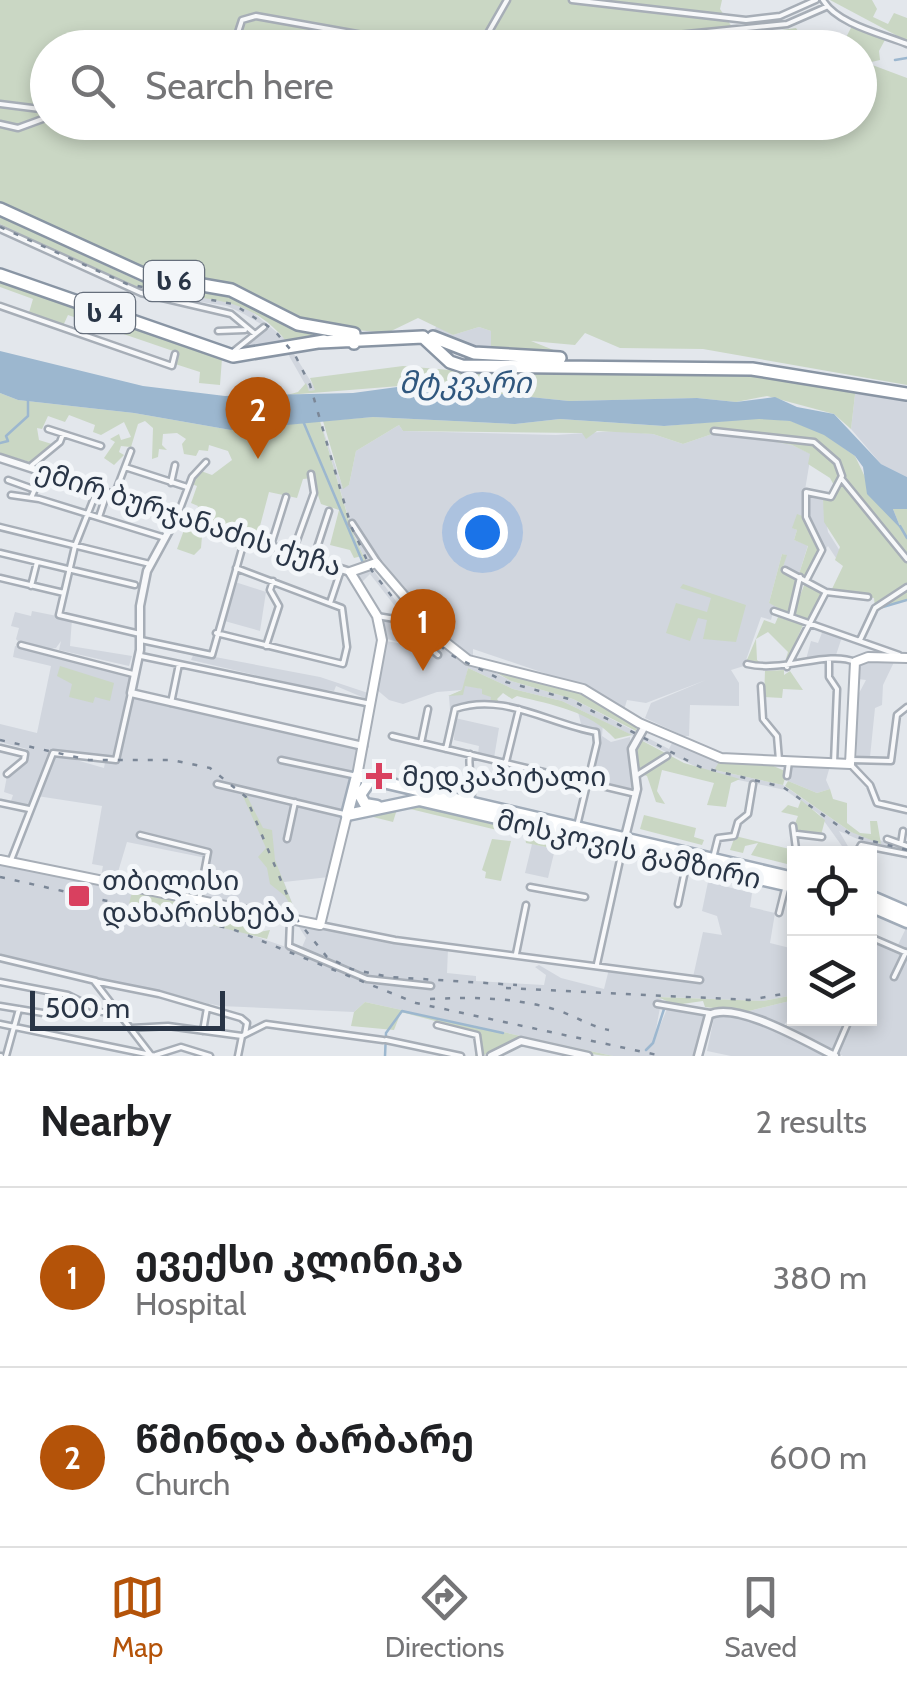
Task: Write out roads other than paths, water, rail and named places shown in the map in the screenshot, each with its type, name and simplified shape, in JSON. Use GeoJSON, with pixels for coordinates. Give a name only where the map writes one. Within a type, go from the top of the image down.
{"type":"FeatureCollection","features":[{"type":"Feature","properties":{"kind":"highway","name":"ს 6"},"geometry":{"type":"LineString","coordinates":[[0,212],[137,277],[234,296],[296,329],[349,338]]}},
{"type":"Feature","properties":{"kind":"highway","name":"ს 4"},"geometry":{"type":"LineString","coordinates":[[0,275],[224,354],[260,354],[349,338]]}},
{"type":"Feature","properties":{"kind":"highway"},"geometry":{"type":"LineString","coordinates":[[349,338],[423,337],[438,346],[446,360],[462,366],[707,367],[837,377],[907,391]]}},
{"type":"Feature","properties":{"kind":"main road","name":"ემირ ბურჯანაძის ქუჩა"},"geometry":{"type":"LineString","coordinates":[[345,571],[378,562]]}},
{"type":"Feature","properties":{"kind":"main road"},"geometry":{"type":"LineString","coordinates":[[378,562],[440,638],[465,658],[583,689],[645,726],[721,758],[851,762],[855,662],[880,653],[905,658]]}},
{"type":"Feature","properties":{"kind":"main road"},"geometry":{"type":"LineString","coordinates":[[0,860],[320,925],[382,648],[378,616],[345,571]]}},
{"type":"Feature","properties":{"kind":"main road","name":"მოსკოვის გამზირი"},"geometry":{"type":"LineString","coordinates":[[356,776],[576,826],[687,861],[787,882]]}},
{"type":"Feature","properties":{"kind":"main road"},"geometry":{"type":"LineString","coordinates":[[371,778],[361,786],[360,797],[365,804],[378,806]]}},
{"type":"Feature","properties":{"kind":"main road","name":"მოსკოვის გამზირი"},"geometry":{"type":"LineString","coordinates":[[347,814],[420,800],[713,858],[787,882]]}},
{"type":"Feature","properties":{"kind":"main road"},"geometry":{"type":"LineString","coordinates":[[877,899],[907,912]]}},
{"type":"Feature","properties":{"kind":"main road"},"geometry":{"type":"LineString","coordinates":[[877,909],[907,922]]}},
{"type":"Feature","properties":{"kind":"street"},"geometry":{"type":"LineString","coordinates":[[490,30],[507,0]]}},
{"type":"Feature","properties":{"kind":"street"},"geometry":{"type":"LineString","coordinates":[[572,0],[746,20],[791,12],[820,0],[826,7],[876,30]]}},
{"type":"Feature","properties":{"kind":"street"},"geometry":{"type":"LineString","coordinates":[[745,30],[794,20],[826,7]]}},
{"type":"Feature","properties":{"kind":"street"},"geometry":{"type":"LineString","coordinates":[[791,12],[794,20]]}},
{"type":"Feature","properties":{"kind":"street"},"geometry":{"type":"LineString","coordinates":[[239,30],[242,20],[256,16],[335,30]]}},
{"type":"Feature","properties":{"kind":"street"},"geometry":{"type":"LineString","coordinates":[[877,30],[907,44]]}},
{"type":"Feature","properties":{"kind":"street"},"geometry":{"type":"LineString","coordinates":[[0,104],[30,110]]}},
{"type":"Feature","properties":{"kind":"street"},"geometry":{"type":"LineString","coordinates":[[0,124],[18,128],[30,122]]}},
{"type":"Feature","properties":{"kind":"street"},"geometry":{"type":"LineString","coordinates":[[0,229],[141,293],[231,314],[242,319],[245,330]]}},
{"type":"Feature","properties":{"kind":"street"},"geometry":{"type":"LineString","coordinates":[[0,306],[172,366],[175,354]]}},
{"type":"Feature","properties":{"kind":"street"},"geometry":{"type":"LineString","coordinates":[[224,354],[240,349],[264,328]]}},
{"type":"Feature","properties":{"kind":"street"},"geometry":{"type":"LineString","coordinates":[[218,331],[245,330],[255,334]]}},
{"type":"Feature","properties":{"kind":"street"},"geometry":{"type":"LineString","coordinates":[[48,430],[101,446]]}},
{"type":"Feature","properties":{"kind":"street"},"geometry":{"type":"LineString","coordinates":[[714,431],[814,442],[837,462],[841,478],[907,559]]}},
{"type":"Feature","properties":{"kind":"street"},"geometry":{"type":"LineString","coordinates":[[31,467],[60,442],[63,434]]}},
{"type":"Feature","properties":{"kind":"street"},"geometry":{"type":"LineString","coordinates":[[99,517],[131,451]]}},
{"type":"Feature","properties":{"kind":"street","name":"ემირ ბურჯანაძის ქუჩა"},"geometry":{"type":"LineString","coordinates":[[0,458],[345,571]]}},
{"type":"Feature","properties":{"kind":"street"},"geometry":{"type":"LineString","coordinates":[[11,860],[54,752],[114,761],[120,753],[140,656],[140,606],[150,564],[167,539],[187,487],[206,462]]}},
{"type":"Feature","properties":{"kind":"street"},"geometry":{"type":"LineString","coordinates":[[171,482],[175,465]]}},
{"type":"Feature","properties":{"kind":"street"},"geometry":{"type":"LineString","coordinates":[[124,467],[187,487]]}},
{"type":"Feature","properties":{"kind":"street"},"geometry":{"type":"LineString","coordinates":[[31,499],[44,471]]}},
{"type":"Feature","properties":{"kind":"street"},"geometry":{"type":"LineString","coordinates":[[292,554],[314,493],[311,474]]}},
{"type":"Feature","properties":{"kind":"street"},"geometry":{"type":"LineString","coordinates":[[807,580],[822,550],[806,516],[806,492],[811,490],[826,498],[841,478]]}},
{"type":"Feature","properties":{"kind":"street"},"geometry":{"type":"LineString","coordinates":[[8,480],[33,489]]}},
{"type":"Feature","properties":{"kind":"street"},"geometry":{"type":"LineString","coordinates":[[98,488],[75,546],[60,615],[212,655],[245,538]]}},
{"type":"Feature","properties":{"kind":"street"},"geometry":{"type":"LineString","coordinates":[[11,495],[167,539]]}},
{"type":"Feature","properties":{"kind":"street"},"geometry":{"type":"LineString","coordinates":[[271,546],[286,498]]}},
{"type":"Feature","properties":{"kind":"street"},"geometry":{"type":"LineString","coordinates":[[313,560],[328,511]]}},
{"type":"Feature","properties":{"kind":"street"},"geometry":{"type":"LineString","coordinates":[[352,523],[378,562]]}},
{"type":"Feature","properties":{"kind":"street"},"geometry":{"type":"LineString","coordinates":[[0,527],[150,564]]}},
{"type":"Feature","properties":{"kind":"street"},"geometry":{"type":"LineString","coordinates":[[0,553],[135,585]]}},
{"type":"Feature","properties":{"kind":"street"},"geometry":{"type":"LineString","coordinates":[[32,586],[37,562]]}},
{"type":"Feature","properties":{"kind":"street"},"geometry":{"type":"LineString","coordinates":[[216,633],[343,664],[346,647],[342,609],[236,568]]}},
{"type":"Feature","properties":{"kind":"street"},"geometry":{"type":"LineString","coordinates":[[784,570],[826,592],[868,597]]}},
{"type":"Feature","properties":{"kind":"street"},"geometry":{"type":"LineString","coordinates":[[330,603],[345,571]]}},
{"type":"Feature","properties":{"kind":"street"},"geometry":{"type":"LineString","coordinates":[[790,617],[800,577]]}},
{"type":"Feature","properties":{"kind":"street"},"geometry":{"type":"LineString","coordinates":[[0,578],[64,593]]}},
{"type":"Feature","properties":{"kind":"street"},"geometry":{"type":"LineString","coordinates":[[266,646],[278,606],[270,590],[273,582]]}},
{"type":"Feature","properties":{"kind":"street"},"geometry":{"type":"LineString","coordinates":[[860,641],[875,608],[907,587]]}},
{"type":"Feature","properties":{"kind":"street"},"geometry":{"type":"LineString","coordinates":[[787,667],[826,592]]}},
{"type":"Feature","properties":{"kind":"street"},"geometry":{"type":"LineString","coordinates":[[774,612],[860,641],[880,653]]}},
{"type":"Feature","properties":{"kind":"street"},"geometry":{"type":"LineString","coordinates":[[378,616],[394,619],[438,655]]}},
{"type":"Feature","properties":{"kind":"street"},"geometry":{"type":"LineString","coordinates":[[21,645],[135,674]]}},
{"type":"Feature","properties":{"kind":"street"},"geometry":{"type":"LineString","coordinates":[[188,666],[192,651]]}},
{"type":"Feature","properties":{"kind":"street"},"geometry":{"type":"LineString","coordinates":[[140,656],[371,704]]}},
{"type":"Feature","properties":{"kind":"street"},"geometry":{"type":"LineString","coordinates":[[829,660],[829,678],[837,689],[834,764]]}},
{"type":"Feature","properties":{"kind":"street"},"geometry":{"type":"LineString","coordinates":[[747,664],[787,667],[829,660],[855,662]]}},
{"type":"Feature","properties":{"kind":"street"},"geometry":{"type":"LineString","coordinates":[[172,702],[179,664]]}},
{"type":"Feature","properties":{"kind":"street"},"geometry":{"type":"LineString","coordinates":[[761,686],[763,719],[777,736],[787,776]]}},
{"type":"Feature","properties":{"kind":"street"},"geometry":{"type":"LineString","coordinates":[[131,693],[363,746]]}},
{"type":"Feature","properties":{"kind":"street"},"geometry":{"type":"LineString","coordinates":[[446,748],[456,708],[490,704],[598,733],[576,826]]}},
{"type":"Feature","properties":{"kind":"street"},"geometry":{"type":"LineString","coordinates":[[851,762],[891,761],[897,715],[907,707]]}},
{"type":"Feature","properties":{"kind":"street"},"geometry":{"type":"LineString","coordinates":[[421,743],[428,708]]}},
{"type":"Feature","properties":{"kind":"street"},"geometry":{"type":"LineString","coordinates":[[506,762],[519,709]]}},
{"type":"Feature","properties":{"kind":"street"},"geometry":{"type":"LineString","coordinates":[[597,964],[636,794],[632,749],[645,726]]}},
{"type":"Feature","properties":{"kind":"street"},"geometry":{"type":"LineString","coordinates":[[392,736],[636,794]]}},
{"type":"Feature","properties":{"kind":"street"},"geometry":{"type":"LineString","coordinates":[[0,748],[25,754],[7,774]]}},
{"type":"Feature","properties":{"kind":"street"},"geometry":{"type":"LineString","coordinates":[[470,754],[468,764],[475,781],[471,802]]}},
{"type":"Feature","properties":{"kind":"street"},"geometry":{"type":"LineString","coordinates":[[636,777],[667,756]]}},
{"type":"Feature","properties":{"kind":"street"},"geometry":{"type":"LineString","coordinates":[[281,760],[356,776]]}},
{"type":"Feature","properties":{"kind":"street"},"geometry":{"type":"LineString","coordinates":[[851,762],[870,784],[877,802],[907,810]]}},
{"type":"Feature","properties":{"kind":"street"},"geometry":{"type":"LineString","coordinates":[[218,784],[347,814]]}},
{"type":"Feature","properties":{"kind":"street"},"geometry":{"type":"LineString","coordinates":[[713,858],[718,838],[734,836],[738,822],[748,814],[753,784]]}},
{"type":"Feature","properties":{"kind":"street"},"geometry":{"type":"LineString","coordinates":[[287,838],[295,802]]}},
{"type":"Feature","properties":{"kind":"street"},"geometry":{"type":"LineString","coordinates":[[0,803],[29,809]]}},
{"type":"Feature","properties":{"kind":"street"},"geometry":{"type":"LineString","coordinates":[[793,826],[796,846]]}},
{"type":"Feature","properties":{"kind":"street"},"geometry":{"type":"LineString","coordinates":[[887,839],[904,845],[903,831]]}},
{"type":"Feature","properties":{"kind":"street"},"geometry":{"type":"LineString","coordinates":[[796,834],[822,837]]}},
{"type":"Feature","properties":{"kind":"street"},"geometry":{"type":"LineString","coordinates":[[140,835],[208,852],[200,900]]}},
{"type":"Feature","properties":{"kind":"street"},"geometry":{"type":"LineString","coordinates":[[877,848],[907,854]]}},
{"type":"Feature","properties":{"kind":"street"},"geometry":{"type":"LineString","coordinates":[[678,904],[687,861]]}},
{"type":"Feature","properties":{"kind":"street"},"geometry":{"type":"LineString","coordinates":[[779,913],[787,885]]}},
{"type":"Feature","properties":{"kind":"street"},"geometry":{"type":"LineString","coordinates":[[530,887],[585,897]]}},
{"type":"Feature","properties":{"kind":"street"},"geometry":{"type":"LineString","coordinates":[[516,954],[526,905]]}},
{"type":"Feature","properties":{"kind":"street"},"geometry":{"type":"LineString","coordinates":[[290,920],[290,946],[367,979],[431,986]]}},
{"type":"Feature","properties":{"kind":"street"},"geometry":{"type":"LineString","coordinates":[[320,925],[353,934],[700,980]]}},
{"type":"Feature","properties":{"kind":"street"},"geometry":{"type":"LineString","coordinates":[[877,940],[906,952],[894,977]]}},
{"type":"Feature","properties":{"kind":"street"},"geometry":{"type":"LineString","coordinates":[[0,958],[246,1020],[238,1056]]}},
{"type":"Feature","properties":{"kind":"street"},"geometry":{"type":"LineString","coordinates":[[96,981],[94,986],[155,1055]]}},
{"type":"Feature","properties":{"kind":"street"},"geometry":{"type":"LineString","coordinates":[[0,990],[0,982],[68,995],[102,1012],[116,1010]]}},
{"type":"Feature","properties":{"kind":"street"},"geometry":{"type":"LineString","coordinates":[[657,1004],[749,1016],[835,1056],[847,1026]]}},
{"type":"Feature","properties":{"kind":"street"},"geometry":{"type":"LineString","coordinates":[[0,1006],[49,1014]]}},
{"type":"Feature","properties":{"kind":"street"},"geometry":{"type":"LineString","coordinates":[[203,1031],[207,1008]]}},
{"type":"Feature","properties":{"kind":"street"},"geometry":{"type":"LineString","coordinates":[[2,1056],[19,1009]]}},
{"type":"Feature","properties":{"kind":"street"},"geometry":{"type":"LineString","coordinates":[[700,1056],[710,1013]]}},
{"type":"Feature","properties":{"kind":"street"},"geometry":{"type":"LineString","coordinates":[[0,1024],[155,1055],[174,1048],[210,1056]]}},
{"type":"Feature","properties":{"kind":"street"},"geometry":{"type":"LineString","coordinates":[[132,1028],[168,1026],[244,1035],[266,1024],[384,1040],[462,1056]]}},
{"type":"Feature","properties":{"kind":"street"},"geometry":{"type":"LineString","coordinates":[[437,1025],[477,1034],[480,1056]]}},
{"type":"Feature","properties":{"kind":"street"},"geometry":{"type":"LineString","coordinates":[[492,1056],[521,1041],[588,1056]]}},
{"type":"Feature","properties":{"kind":"street"},"geometry":{"type":"LineString","coordinates":[[173,1056],[174,1048]]}},
{"type":"Feature","properties":{"kind":"water"},"geometry":{"type":"Polygon","coordinates":[[[0,351],[143,386],[225,396],[353,393],[412,385],[569,401],[697,398],[736,402],[775,397],[797,407],[834,414],[881,464],[907,477],[907,509],[893,509],[901,529],[867,494],[863,467],[855,456],[824,435],[790,421],[759,419],[664,426],[560,419],[515,424],[373,417],[231,430],[134,413],[18,400],[0,393],[0,351]]]}},
{"type":"Feature","properties":{"kind":"waterway"},"geometry":{"type":"LineString","coordinates":[[895,60],[907,58]]}},
{"type":"Feature","properties":{"kind":"waterway"},"geometry":{"type":"LineString","coordinates":[[0,443],[8,441],[6,436],[28,416],[28,400]]}},
{"type":"Feature","properties":{"kind":"waterway"},"geometry":{"type":"LineString","coordinates":[[303,421],[363,563]]}},
{"type":"Feature","properties":{"kind":"waterway"},"geometry":{"type":"LineString","coordinates":[[900,526],[907,538]]}},
{"type":"Feature","properties":{"kind":"waterway"},"geometry":{"type":"LineString","coordinates":[[876,609],[907,600]]}},
{"type":"Feature","properties":{"kind":"waterway"},"geometry":{"type":"LineString","coordinates":[[646,1050],[653,1043],[664,1009]]}},
{"type":"Feature","properties":{"kind":"waterway"},"geometry":{"type":"LineString","coordinates":[[385,1056],[386,1033],[402,1011],[503,1033]]}},
{"type":"Feature","properties":{"kind":"railway"},"geometry":{"type":"LineString","coordinates":[[0,227],[127,284],[233,304],[274,330],[295,355],[310,385],[351,526],[372,571],[415,626],[453,656],[506,682],[569,699],[700,767],[783,787],[853,836],[907,850]]}},
{"type":"Feature","properties":{"kind":"railway"},"geometry":{"type":"LineString","coordinates":[[0,740],[89,760],[172,760],[210,768],[246,797],[298,921],[327,957],[351,969],[390,977],[517,985]]}},
{"type":"Feature","properties":{"kind":"railway"},"geometry":{"type":"LineString","coordinates":[[0,877],[232,929],[416,1003],[662,1056]]}},
{"type":"Feature","properties":{"kind":"railway"},"geometry":{"type":"LineString","coordinates":[[506,988],[749,1000],[787,993]]}},
{"type":"Feature","properties":{"kind":"railway"},"geometry":{"type":"LineString","coordinates":[[430,999],[510,1000],[557,1010],[609,1030]]}},
{"type":"Feature","properties":{"kind":"place","name":"წმინდა ბარბარე"},"geometry":{"type":"Point","coordinates":[258,459]}},
{"type":"Feature","properties":{"kind":"place","name":"ევექსი კლინიკა"},"geometry":{"type":"Point","coordinates":[423,671]}},
{"type":"Feature","properties":{"kind":"place","name":"მედკაპიტალი"},"geometry":{"type":"Point","coordinates":[379,776]}},
{"type":"Feature","properties":{"kind":"place","name":"თბილისი დახარისხება"},"geometry":{"type":"Point","coordinates":[79,896]}},
{"type":"Feature","properties":{"kind":"water label","name":"მტკვარი"},"geometry":{"type":"Point","coordinates":[465,383]}}]}
